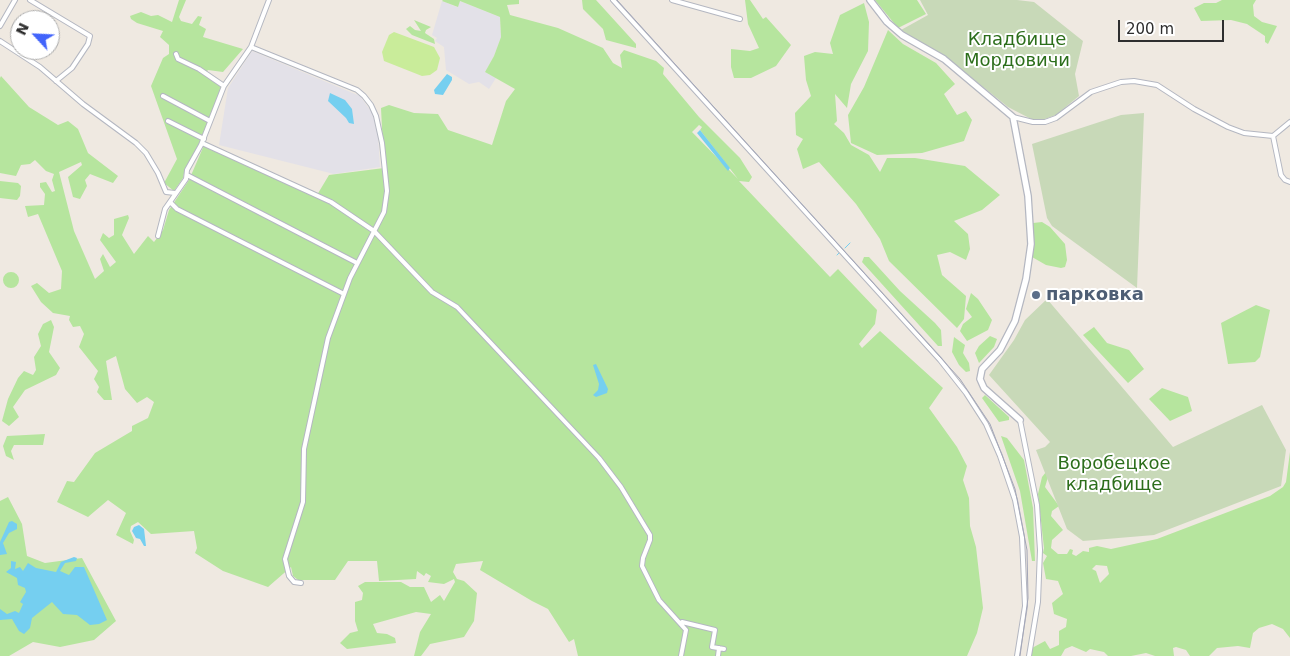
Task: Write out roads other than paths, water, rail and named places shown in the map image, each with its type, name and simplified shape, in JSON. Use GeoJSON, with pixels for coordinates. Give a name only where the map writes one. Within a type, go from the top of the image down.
{"type":"FeatureCollection","features":[{"type":"Feature","properties":{"kind":"street"},"geometry":{"type":"LineString","coordinates":[[0,26],[15,0]]}},
{"type":"Feature","properties":{"kind":"street"},"geometry":{"type":"LineString","coordinates":[[30,0],[90,36],[88,44],[72,68],[56,81]]}},
{"type":"Feature","properties":{"kind":"street"},"geometry":{"type":"LineString","coordinates":[[158,236],[165,208],[186,179],[187,170],[203,141],[224,86],[251,46],[270,0]]}},
{"type":"Feature","properties":{"kind":"street"},"geometry":{"type":"LineString","coordinates":[[613,0],[940,360],[966,393],[986,424],[1000,456],[1015,500],[1022,537],[1025,606],[1018,656]]}},
{"type":"Feature","properties":{"kind":"street"},"geometry":{"type":"LineString","coordinates":[[672,0],[740,19]]}},
{"type":"Feature","properties":{"kind":"street"},"geometry":{"type":"LineString","coordinates":[[870,0],[887,22],[902,35],[944,60],[1013,117],[1033,122],[1045,122],[1056,118],[1091,92],[1121,82],[1140,81],[1157,85],[1194,109],[1228,127],[1244,133],[1272,136],[1290,122]]}},
{"type":"Feature","properties":{"kind":"street"},"geometry":{"type":"LineString","coordinates":[[0,41],[136,142],[146,153],[158,173],[166,192],[175,192]]}},
{"type":"Feature","properties":{"kind":"street"},"geometry":{"type":"LineString","coordinates":[[251,46],[357,90],[372,105],[382,143],[387,196],[384,212],[357,263],[328,338],[304,449],[303,502],[285,559],[289,576],[294,582],[301,583]]}},
{"type":"Feature","properties":{"kind":"street"},"geometry":{"type":"LineString","coordinates":[[176,54],[178,59],[199,69],[224,86]]}},
{"type":"Feature","properties":{"kind":"street"},"geometry":{"type":"LineString","coordinates":[[163,96],[210,121]]}},
{"type":"Feature","properties":{"kind":"street"},"geometry":{"type":"LineString","coordinates":[[1013,117],[1028,196],[1031,244],[1026,279],[1014,320],[1000,350],[982,369],[980,379],[984,388],[1020,420],[1037,505],[1040,550],[1038,602],[1029,656]]}},
{"type":"Feature","properties":{"kind":"street"},"geometry":{"type":"LineString","coordinates":[[168,121],[203,141],[331,202],[374,231],[432,292],[457,307],[599,458],[631,503],[650,535],[642,566],[659,600],[686,630],[681,656]]}},
{"type":"Feature","properties":{"kind":"street"},"geometry":{"type":"LineString","coordinates":[[1272,136],[1281,175],[1290,182]]}},
{"type":"Feature","properties":{"kind":"street"},"geometry":{"type":"LineString","coordinates":[[186,175],[357,263]]}},
{"type":"Feature","properties":{"kind":"street"},"geometry":{"type":"LineString","coordinates":[[170,202],[177,209],[344,294]]}},
{"type":"Feature","properties":{"kind":"street"},"geometry":{"type":"LineString","coordinates":[[680,622],[715,630],[712,647],[721,649],[718,656]]}},
{"type":"Feature","properties":{"kind":"water"},"geometry":{"type":"Polygon","coordinates":[[[447,74],[452,77],[452,80],[443,95],[435,94],[434,90],[447,74]]]}},
{"type":"Feature","properties":{"kind":"water"},"geometry":{"type":"Polygon","coordinates":[[[330,93],[345,100],[352,109],[354,124],[349,123],[328,101],[330,93]]]}},
{"type":"Feature","properties":{"kind":"water"},"geometry":{"type":"Polygon","coordinates":[[[700,130],[730,168],[728,171],[697,133],[700,130]]]}},
{"type":"Feature","properties":{"kind":"water"},"geometry":{"type":"Polygon","coordinates":[[[596,364],[608,389],[607,393],[596,397],[593,395],[598,390],[599,384],[593,365],[596,364]]]}},
{"type":"Feature","properties":{"kind":"water"},"geometry":{"type":"Polygon","coordinates":[[[12,521],[17,524],[17,529],[9,533],[3,543],[7,554],[0,555],[0,542],[9,522],[12,521]]]}},
{"type":"Feature","properties":{"kind":"water"},"geometry":{"type":"Polygon","coordinates":[[[139,525],[144,529],[146,546],[144,546],[140,539],[136,538],[132,531],[134,527],[139,525]]]}},
{"type":"Feature","properties":{"kind":"water"},"geometry":{"type":"Polygon","coordinates":[[[74,557],[77,558],[76,561],[65,563],[60,571],[69,575],[75,567],[84,567],[107,620],[99,624],[90,625],[77,615],[63,614],[52,602],[32,618],[30,628],[24,634],[19,631],[12,619],[0,620],[0,609],[7,614],[15,611],[19,613],[23,604],[20,602],[26,592],[25,588],[18,585],[17,578],[6,572],[11,568],[11,561],[16,562],[15,569],[20,567],[23,571],[28,563],[36,568],[56,572],[61,562],[74,557]]]}},
{"type":"Feature","properties":{"kind":"waterway"},"geometry":{"type":"LineString","coordinates":[[845,248],[850,243]]}},
{"type":"Feature","properties":{"kind":"railway"},"geometry":{"type":"LineString","coordinates":[[617,0],[960,379],[990,424],[1015,489],[1027,550],[1028,598],[1020,656]]}},
{"type":"Feature","properties":{"kind":"place","name":"парковка"},"geometry":{"type":"Point","coordinates":[1036,295]}},
{"type":"Feature","properties":{"kind":"park label","name":"Кладбище Мордовичи"},"geometry":{"type":"Point","coordinates":[1017,50]}},
{"type":"Feature","properties":{"kind":"park label","name":"Воробецкое кладбище"},"geometry":{"type":"Point","coordinates":[1114,474]}}]}
